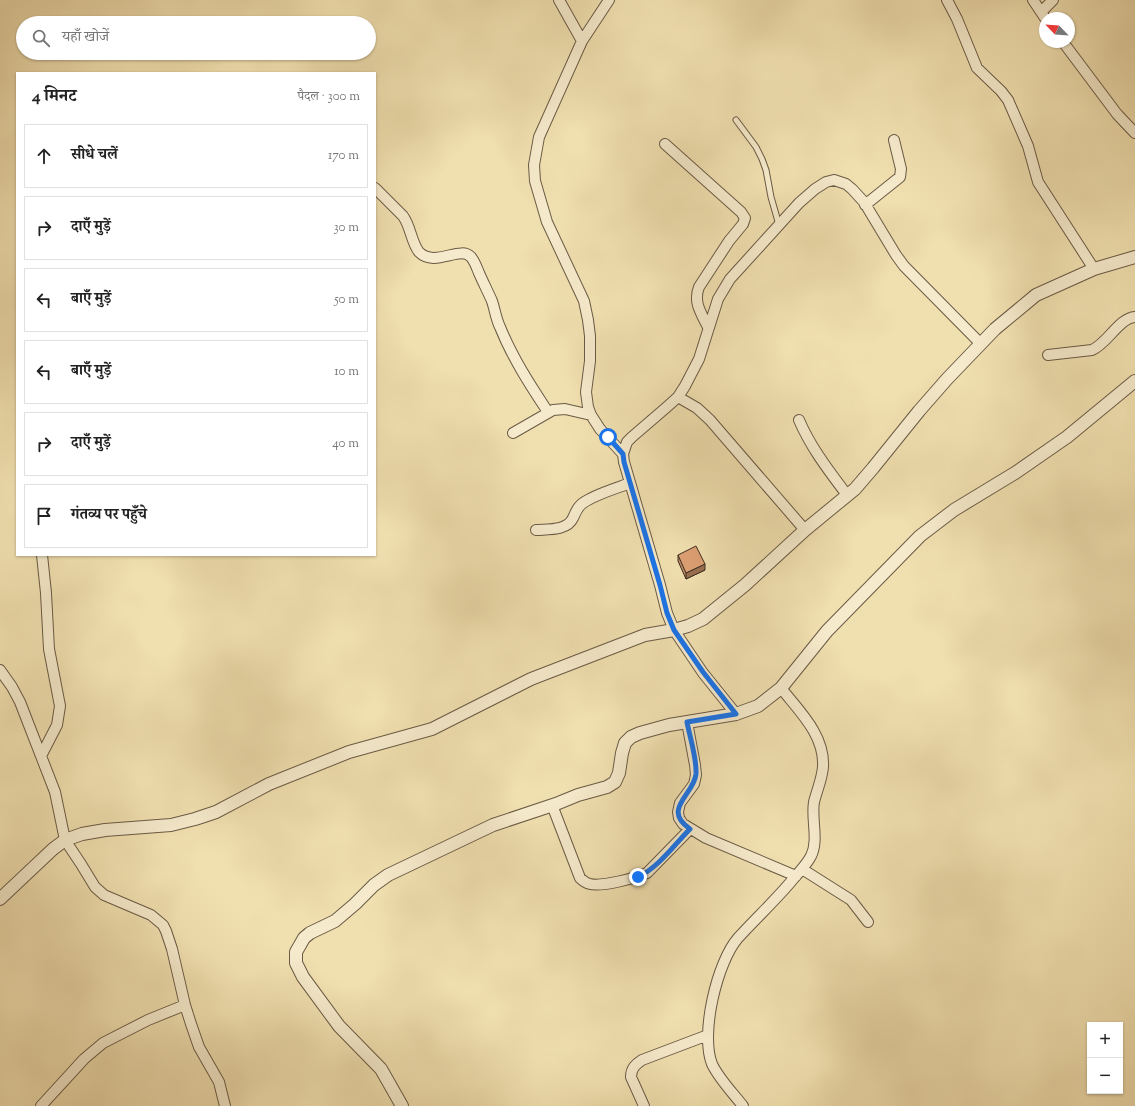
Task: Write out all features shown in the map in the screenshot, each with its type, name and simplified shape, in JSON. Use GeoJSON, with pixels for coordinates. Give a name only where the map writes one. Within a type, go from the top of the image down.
{"type":"FeatureCollection","features":[{"type":"Feature","properties":{"kind":"street"},"geometry":{"type":"LineString","coordinates":[[559,0],[582,41]]}},
{"type":"Feature","properties":{"kind":"street"},"geometry":{"type":"LineString","coordinates":[[609,0],[582,41],[539,137],[534,165],[535,181],[547,222],[584,301],[590,336],[590,362],[586,392],[588,407],[600,429],[623,454]]}},
{"type":"Feature","properties":{"kind":"street"},"geometry":{"type":"LineString","coordinates":[[947,0],[957,19],[977,68],[1001,91],[1008,100],[1028,146],[1038,182],[1094,269]]}},
{"type":"Feature","properties":{"kind":"street"},"geometry":{"type":"LineString","coordinates":[[1032,0],[1041,12]]}},
{"type":"Feature","properties":{"kind":"street"},"geometry":{"type":"LineString","coordinates":[[1045,12],[1053,0]]}},
{"type":"Feature","properties":{"kind":"street"},"geometry":{"type":"LineString","coordinates":[[1068,48],[1117,114],[1135,133]]}},
{"type":"Feature","properties":{"kind":"street"},"geometry":{"type":"LineString","coordinates":[[865,205],[900,177],[901,169],[894,140]]}},
{"type":"Feature","properties":{"kind":"street"},"geometry":{"type":"LineString","coordinates":[[665,144],[741,212],[745,218],[743,224],[729,240],[696,294],[696,301],[699,310],[708,327]]}},
{"type":"Feature","properties":{"kind":"street"},"geometry":{"type":"LineString","coordinates":[[736,714],[703,672],[674,630],[667,613],[623,454],[624,447],[632,436],[678,397],[688,381],[699,359],[718,299],[730,279],[799,203],[815,189],[826,182],[834,180],[846,184],[852,189],[865,205],[896,256],[904,266],[981,344]]}},
{"type":"Feature","properties":{"kind":"street"},"geometry":{"type":"LineString","coordinates":[[376,189],[407,221],[416,248],[420,253],[432,258],[460,254],[470,256],[474,261],[506,340],[548,412]]}},
{"type":"Feature","properties":{"kind":"street"},"geometry":{"type":"LineString","coordinates":[[0,899],[52,849],[65,840],[82,834],[105,830],[171,825],[202,817],[216,812],[269,784],[349,752],[432,729],[531,679],[645,635],[674,630],[688,626],[703,619],[745,585],[805,530],[855,489],[919,411],[995,329],[1036,295],[1094,269],[1135,257]]}},
{"type":"Feature","properties":{"kind":"street"},"geometry":{"type":"LineString","coordinates":[[1048,355],[1092,350],[1098,347],[1125,320],[1135,317]]}},
{"type":"Feature","properties":{"kind":"street"},"geometry":{"type":"LineString","coordinates":[[402,1106],[381,1069],[340,1026],[303,977],[296,963],[296,952],[304,938],[310,933],[335,921],[374,885],[388,875],[493,825],[578,795],[607,787],[615,782],[619,773],[625,743],[631,737],[654,729],[736,714],[758,706],[781,688],[827,631],[920,536],[954,510],[1015,473],[1067,437],[1135,382]]}},
{"type":"Feature","properties":{"kind":"street"},"geometry":{"type":"LineString","coordinates":[[678,397],[697,408],[710,420],[805,530]]}},
{"type":"Feature","properties":{"kind":"street"},"geometry":{"type":"LineString","coordinates":[[513,433],[553,410],[565,409],[591,415]]}},
{"type":"Feature","properties":{"kind":"street"},"geometry":{"type":"LineString","coordinates":[[799,420],[806,437],[821,461],[847,495]]}},
{"type":"Feature","properties":{"kind":"street"},"geometry":{"type":"LineString","coordinates":[[536,530],[554,529],[567,525],[572,520],[578,507],[585,502],[630,483]]}},
{"type":"Feature","properties":{"kind":"street"},"geometry":{"type":"LineString","coordinates":[[41,756],[57,725],[60,706],[49,648],[42,556]]}},
{"type":"Feature","properties":{"kind":"street"},"geometry":{"type":"LineString","coordinates":[[0,670],[20,702],[55,792],[65,840],[96,887],[104,895],[151,915],[163,925],[172,949],[185,1005],[199,1047],[219,1082],[225,1106]]}},
{"type":"Feature","properties":{"kind":"street"},"geometry":{"type":"LineString","coordinates":[[743,1106],[713,1065],[708,1048],[708,1035],[714,992],[723,965],[737,939],[782,893],[811,855],[814,846],[814,802],[823,767],[823,756],[820,745],[809,723],[781,688]]}},
{"type":"Feature","properties":{"kind":"street"},"geometry":{"type":"LineString","coordinates":[[687,722],[696,765],[696,774],[694,784],[680,803],[678,812],[679,818],[683,824],[706,838],[799,872],[851,900],[868,922]]}},
{"type":"Feature","properties":{"kind":"street"},"geometry":{"type":"LineString","coordinates":[[552,805],[580,878],[585,883],[592,885],[601,885],[638,877],[647,872],[690,829]]}},
{"type":"Feature","properties":{"kind":"street"},"geometry":{"type":"LineString","coordinates":[[41,1106],[84,1059],[103,1043],[148,1020],[185,1005]]}},
{"type":"Feature","properties":{"kind":"street"},"geometry":{"type":"LineString","coordinates":[[644,1106],[631,1077],[634,1066],[642,1060],[708,1035]]}},
{"type":"Feature","properties":{"kind":"lane"},"geometry":{"type":"LineString","coordinates":[[736,120],[756,147],[762,159],[779,225]]}},
{"type":"Feature","properties":{"kind":"building"},"geometry":{"type":"Polygon","coordinates":[[[696,546],[705,564],[686,573],[678,555],[696,546]]]}},
{"type":"Feature","properties":{"kind":"route"},"geometry":{"type":"LineString","coordinates":[[608,437],[623,454],[667,613],[674,630],[703,672],[736,714],[687,722],[696,765],[696,774],[694,784],[680,803],[678,812],[679,818],[683,824],[690,829],[656,865],[638,877]]}}]}
